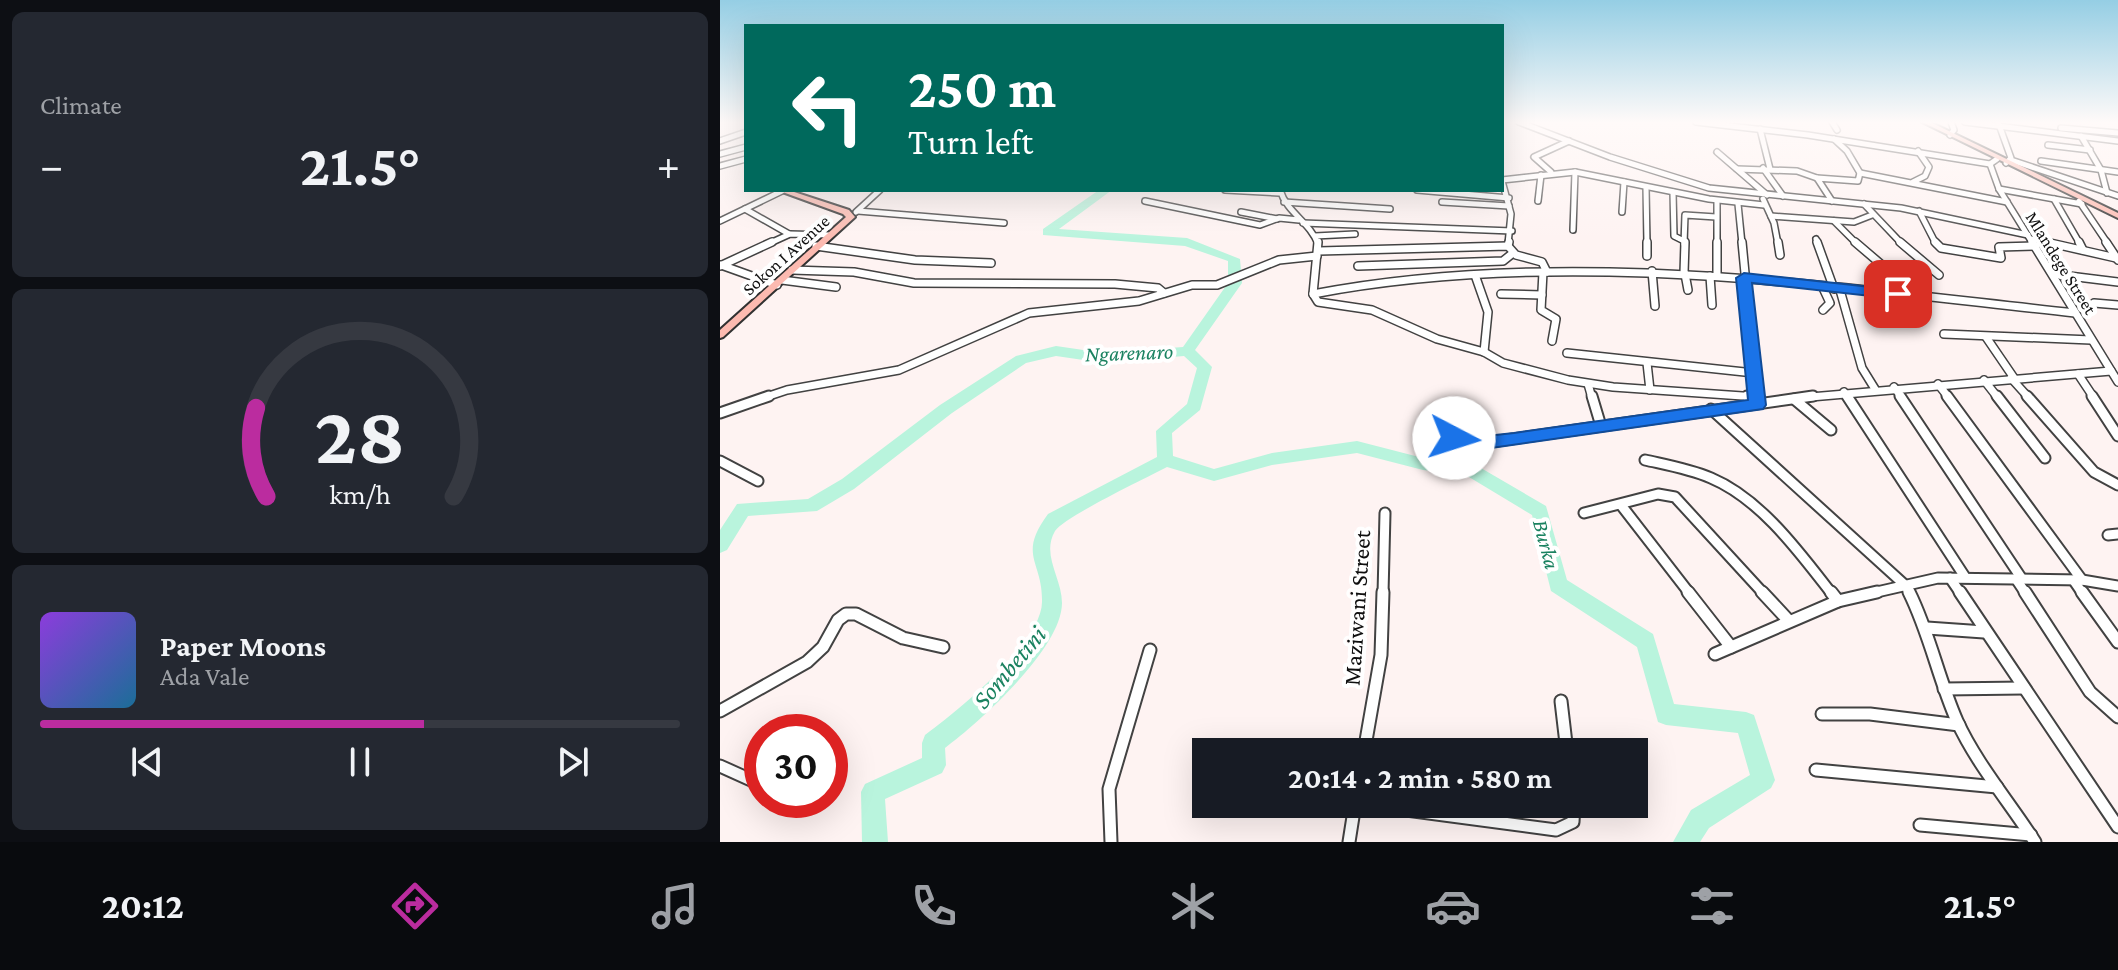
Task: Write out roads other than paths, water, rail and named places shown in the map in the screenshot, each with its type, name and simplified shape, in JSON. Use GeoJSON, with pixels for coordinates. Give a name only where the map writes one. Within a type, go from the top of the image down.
{"type":"FeatureCollection","features":[{"type":"Feature","properties":{"kind":"street"},"geometry":{"type":"LineString","coordinates":[[1539,161],[1551,172]]}},
{"type":"Feature","properties":{"kind":"street"},"geometry":{"type":"LineString","coordinates":[[1628,161],[1697,185],[1919,211],[2117,259]]}},
{"type":"Feature","properties":{"kind":"street"},"geometry":{"type":"LineString","coordinates":[[1728,161],[1765,195]]}},
{"type":"Feature","properties":{"kind":"street"},"geometry":{"type":"LineString","coordinates":[[1765,161],[1784,196]]}},
{"type":"Feature","properties":{"kind":"street"},"geometry":{"type":"LineString","coordinates":[[1737,169],[1766,168],[1801,172],[1817,178],[1858,181],[1860,173],[1853,161]]}},
{"type":"Feature","properties":{"kind":"street"},"geometry":{"type":"LineString","coordinates":[[1913,182],[1925,176],[1929,167],[1925,161]]}},
{"type":"Feature","properties":{"kind":"street","name":"Mlandege Street"},"geometry":{"type":"LineString","coordinates":[[2001,161],[1999,189],[2116,378]]}},
{"type":"Feature","properties":{"kind":"street"},"geometry":{"type":"LineString","coordinates":[[2002,161],[2118,196]]}},
{"type":"Feature","properties":{"kind":"street"},"geometry":{"type":"LineString","coordinates":[[2002,161],[2079,201],[2118,216]]}},
{"type":"Feature","properties":{"kind":"street"},"geometry":{"type":"LineString","coordinates":[[2043,161],[2118,172]]}},
{"type":"Feature","properties":{"kind":"street"},"geometry":{"type":"LineString","coordinates":[[2096,161],[2107,193]]}},
{"type":"Feature","properties":{"kind":"street"},"geometry":{"type":"LineString","coordinates":[[1504,180],[1551,172],[1575,172],[1717,201],[1764,205]]}},
{"type":"Feature","properties":{"kind":"street"},"geometry":{"type":"LineString","coordinates":[[1573,230],[1575,172]]}},
{"type":"Feature","properties":{"kind":"street"},"geometry":{"type":"LineString","coordinates":[[1860,173],[2007,202]]}},
{"type":"Feature","properties":{"kind":"street"},"geometry":{"type":"LineString","coordinates":[[1538,201],[1541,175]]}},
{"type":"Feature","properties":{"kind":"street"},"geometry":{"type":"LineString","coordinates":[[1817,178],[1832,201]]}},
{"type":"Feature","properties":{"kind":"street"},"geometry":{"type":"LineString","coordinates":[[1622,212],[1624,182]]}},
{"type":"Feature","properties":{"kind":"street"},"geometry":{"type":"LineString","coordinates":[[1646,187],[1647,256]]}},
{"type":"Feature","properties":{"kind":"street"},"geometry":{"type":"LineString","coordinates":[[1504,189],[1509,202],[1512,231],[1508,246]]}},
{"type":"Feature","properties":{"kind":"street"},"geometry":{"type":"LineString","coordinates":[[1999,189],[2079,201]]}},
{"type":"Feature","properties":{"kind":"street"},"geometry":{"type":"LineString","coordinates":[[720,221],[777,192]]}},
{"type":"Feature","properties":{"kind":"street","name":"Sokon I Avenue"},"geometry":{"type":"LineString","coordinates":[[787,192],[855,213]]}},
{"type":"Feature","properties":{"kind":"street"},"geometry":{"type":"LineString","coordinates":[[855,213],[878,192]]}},
{"type":"Feature","properties":{"kind":"street"},"geometry":{"type":"LineString","coordinates":[[1280,192],[1284,202],[1315,236],[1318,254],[1313,294],[1318,302],[1372,310],[1437,339],[1484,352],[1503,363],[1588,384],[1757,401]]}},
{"type":"Feature","properties":{"kind":"street"},"geometry":{"type":"LineString","coordinates":[[1432,192],[1509,202]]}},
{"type":"Feature","properties":{"kind":"street"},"geometry":{"type":"LineString","coordinates":[[1673,192],[1674,236],[1684,241]]}},
{"type":"Feature","properties":{"kind":"street"},"geometry":{"type":"LineString","coordinates":[[1765,195],[1764,205],[1771,216],[1780,255]]}},
{"type":"Feature","properties":{"kind":"street"},"geometry":{"type":"LineString","coordinates":[[2054,199],[2083,250]]}},
{"type":"Feature","properties":{"kind":"street"},"geometry":{"type":"LineString","coordinates":[[1145,201],[1260,225],[1278,219]]}},
{"type":"Feature","properties":{"kind":"street"},"geometry":{"type":"LineString","coordinates":[[1712,305],[1717,201]]}},
{"type":"Feature","properties":{"kind":"street"},"geometry":{"type":"LineString","coordinates":[[2079,201],[2117,259]]}},
{"type":"Feature","properties":{"kind":"street"},"geometry":{"type":"LineString","coordinates":[[1284,202],[1390,209]]}},
{"type":"Feature","properties":{"kind":"street"},"geometry":{"type":"LineString","coordinates":[[1442,202],[1509,202]]}},
{"type":"Feature","properties":{"kind":"street"},"geometry":{"type":"LineString","coordinates":[[1738,204],[1757,401]]}},
{"type":"Feature","properties":{"kind":"street"},"geometry":{"type":"LineString","coordinates":[[1864,204],[1872,215],[1939,275]]}},
{"type":"Feature","properties":{"kind":"street"},"geometry":{"type":"LineString","coordinates":[[745,209],[790,234]]}},
{"type":"Feature","properties":{"kind":"street"},"geometry":{"type":"LineString","coordinates":[[1919,211],[1941,248],[2001,258],[1999,247],[2036,246]]}},
{"type":"Feature","properties":{"kind":"street"},"geometry":{"type":"LineString","coordinates":[[1241,212],[1302,222],[1512,231]]}},
{"type":"Feature","properties":{"kind":"street"},"geometry":{"type":"LineString","coordinates":[[855,213],[1004,223]]}},
{"type":"Feature","properties":{"kind":"street","name":"Sokon I Avenue"},"geometry":{"type":"LineString","coordinates":[[720,335],[855,213]]}},
{"type":"Feature","properties":{"kind":"street"},"geometry":{"type":"LineString","coordinates":[[1688,290],[1685,215],[1716,217]]}},
{"type":"Feature","properties":{"kind":"street"},"geometry":{"type":"LineString","coordinates":[[1771,216],[1860,222],[1872,215]]}},
{"type":"Feature","properties":{"kind":"street"},"geometry":{"type":"LineString","coordinates":[[1834,221],[1865,253],[1917,295]]}},
{"type":"Feature","properties":{"kind":"street"},"geometry":{"type":"LineString","coordinates":[[720,265],[790,234],[830,235]]}},
{"type":"Feature","properties":{"kind":"street"},"geometry":{"type":"LineString","coordinates":[[1315,236],[1355,234]]}},
{"type":"Feature","properties":{"kind":"street"},"geometry":{"type":"LineString","coordinates":[[1816,239],[1837,290],[1862,368],[1875,389]]}},
{"type":"Feature","properties":{"kind":"street"},"geometry":{"type":"LineString","coordinates":[[816,246],[915,260],[991,263]]}},
{"type":"Feature","properties":{"kind":"street"},"geometry":{"type":"LineString","coordinates":[[1508,246],[1513,253],[1542,262],[1545,272],[1542,314],[1556,319],[1552,341]]}},
{"type":"Feature","properties":{"kind":"street"},"geometry":{"type":"LineString","coordinates":[[720,413],[787,390],[899,370],[1029,313],[1129,303],[1192,285],[1217,285],[1279,260],[1318,254],[1508,246]]}},
{"type":"Feature","properties":{"kind":"street"},"geometry":{"type":"LineString","coordinates":[[1358,266],[1503,261],[1511,259],[1513,253]]}},
{"type":"Feature","properties":{"kind":"street"},"geometry":{"type":"LineString","coordinates":[[1476,261],[1488,312],[1484,352]]}},
{"type":"Feature","properties":{"kind":"street"},"geometry":{"type":"LineString","coordinates":[[720,265],[779,283],[836,287]]}},
{"type":"Feature","properties":{"kind":"street"},"geometry":{"type":"LineString","coordinates":[[792,270],[854,272],[914,283],[1115,284],[1158,288],[1164,293]]}},
{"type":"Feature","properties":{"kind":"street"},"geometry":{"type":"LineString","coordinates":[[1313,294],[1391,279],[1652,271],[2075,313]]}},
{"type":"Feature","properties":{"kind":"street"},"geometry":{"type":"LineString","coordinates":[[1652,271],[1655,306]]}},
{"type":"Feature","properties":{"kind":"street"},"geometry":{"type":"LineString","coordinates":[[2053,274],[2118,282]]}},
{"type":"Feature","properties":{"kind":"street"},"geometry":{"type":"LineString","coordinates":[[1823,288],[1830,303],[1823,310]]}},
{"type":"Feature","properties":{"kind":"street"},"geometry":{"type":"LineString","coordinates":[[1501,294],[1542,295]]}},
{"type":"Feature","properties":{"kind":"street"},"geometry":{"type":"LineString","coordinates":[[2094,303],[2118,305]]}},
{"type":"Feature","properties":{"kind":"street"},"geometry":{"type":"LineString","coordinates":[[1944,334],[2091,340]]}},
{"type":"Feature","properties":{"kind":"street"},"geometry":{"type":"LineString","coordinates":[[1986,337],[2012,378],[2094,472],[2118,485]]}},
{"type":"Feature","properties":{"kind":"street"},"geometry":{"type":"LineString","coordinates":[[1567,353],[1754,373]]}},
{"type":"Feature","properties":{"kind":"street"},"geometry":{"type":"LineString","coordinates":[[1647,363],[1650,390]]}},
{"type":"Feature","properties":{"kind":"street"},"geometry":{"type":"LineString","coordinates":[[2078,374],[2118,436]]}},
{"type":"Feature","properties":{"kind":"street"},"geometry":{"type":"LineString","coordinates":[[1440,430],[1454,438],[1477,444],[1757,401],[1844,392],[2078,374],[2116,378]]}},
{"type":"Feature","properties":{"kind":"street"},"geometry":{"type":"LineString","coordinates":[[1984,380],[2045,458]]}},
{"type":"Feature","properties":{"kind":"street"},"geometry":{"type":"LineString","coordinates":[[1588,384],[1601,426]]}},
{"type":"Feature","properties":{"kind":"street"},"geometry":{"type":"LineString","coordinates":[[1938,384],[2118,642]]}},
{"type":"Feature","properties":{"kind":"street"},"geometry":{"type":"LineString","coordinates":[[1894,387],[2090,692],[2118,717]]}},
{"type":"Feature","properties":{"kind":"street"},"geometry":{"type":"LineString","coordinates":[[1844,392],[1965,577]]}},
{"type":"Feature","properties":{"kind":"street"},"geometry":{"type":"LineString","coordinates":[[1794,399],[1831,430]]}},
{"type":"Feature","properties":{"kind":"street"},"geometry":{"type":"LineString","coordinates":[[1711,409],[1906,586],[1927,628],[1944,689],[1959,725],[2033,838]]}},
{"type":"Feature","properties":{"kind":"street"},"geometry":{"type":"LineString","coordinates":[[1645,460],[1710,477],[1726,485],[1797,552],[1838,601]]}},
{"type":"Feature","properties":{"kind":"street"},"geometry":{"type":"LineString","coordinates":[[720,461],[758,481]]}},
{"type":"Feature","properties":{"kind":"street"},"geometry":{"type":"LineString","coordinates":[[1584,513],[1658,494],[1680,500],[1789,621]]}},
{"type":"Feature","properties":{"kind":"street"},"geometry":{"type":"LineString","coordinates":[[1621,505],[1731,647]]}},
{"type":"Feature","properties":{"kind":"street","name":"Maziwani Street"},"geometry":{"type":"LineString","coordinates":[[1366,738],[1381,655],[1385,513]]}},
{"type":"Feature","properties":{"kind":"street"},"geometry":{"type":"LineString","coordinates":[[1715,654],[1838,601],[1950,578],[2078,581],[2118,586]]}},
{"type":"Feature","properties":{"kind":"street"},"geometry":{"type":"LineString","coordinates":[[1950,578],[2118,827]]}},
{"type":"Feature","properties":{"kind":"street"},"geometry":{"type":"LineString","coordinates":[[720,711],[807,662],[823,647],[838,620],[846,614],[856,614],[903,638],[943,647]]}},
{"type":"Feature","properties":{"kind":"street"},"geometry":{"type":"LineString","coordinates":[[1927,628],[1984,632]]}},
{"type":"Feature","properties":{"kind":"street"},"geometry":{"type":"LineString","coordinates":[[1111,842],[1109,789],[1150,650]]}},
{"type":"Feature","properties":{"kind":"street"},"geometry":{"type":"LineString","coordinates":[[1944,689],[2024,688]]}},
{"type":"Feature","properties":{"kind":"street"},"geometry":{"type":"LineString","coordinates":[[1561,701],[1565,738]]}},
{"type":"Feature","properties":{"kind":"street"},"geometry":{"type":"LineString","coordinates":[[1822,714],[1870,714],[1959,725]]}},
{"type":"Feature","properties":{"kind":"street"},"geometry":{"type":"LineString","coordinates":[[720,766],[744,777]]}},
{"type":"Feature","properties":{"kind":"street"},"geometry":{"type":"LineString","coordinates":[[1816,770],[1997,787]]}},
{"type":"Feature","properties":{"kind":"street"},"geometry":{"type":"LineString","coordinates":[[2104,807],[2118,805]]}},
{"type":"Feature","properties":{"kind":"street"},"geometry":{"type":"LineString","coordinates":[[1349,842],[1353,818]]}},
{"type":"Feature","properties":{"kind":"street"},"geometry":{"type":"LineString","coordinates":[[1466,818],[1556,830],[1573,822],[1573,818]]}},
{"type":"Feature","properties":{"kind":"street"},"geometry":{"type":"LineString","coordinates":[[1920,825],[2033,838]]}},
{"type":"Feature","properties":{"kind":"waterway","name":"Ngarenaro"},"geometry":{"type":"LineString","coordinates":[[1103,192],[1047,232],[1187,242],[1234,259],[1235,283],[1187,351]]}},
{"type":"Feature","properties":{"kind":"waterway","name":"Ngarenaro"},"geometry":{"type":"LineString","coordinates":[[720,545],[743,509],[811,506],[848,484],[946,409],[1021,359],[1056,351],[1104,358],[1187,351]]}},
{"type":"Feature","properties":{"kind":"waterway","name":"Burka"},"geometry":{"type":"LineString","coordinates":[[1165,460],[1164,431],[1194,406],[1205,367],[1187,351]]}},
{"type":"Feature","properties":{"kind":"waterway","name":"Burka"},"geometry":{"type":"LineString","coordinates":[[1165,460],[1214,475],[1272,459],[1357,447],[1423,464],[1468,468],[1540,511],[1558,585],[1646,641],[1666,714],[1746,723],[1763,780],[1700,819],[1686,842]]}},
{"type":"Feature","properties":{"kind":"waterway","name":"Sombetini"},"geometry":{"type":"LineString","coordinates":[[875,842],[873,792],[934,765],[933,743],[999,686],[1043,632],[1053,604],[1041,544],[1054,519],[1165,460]]}}]}
